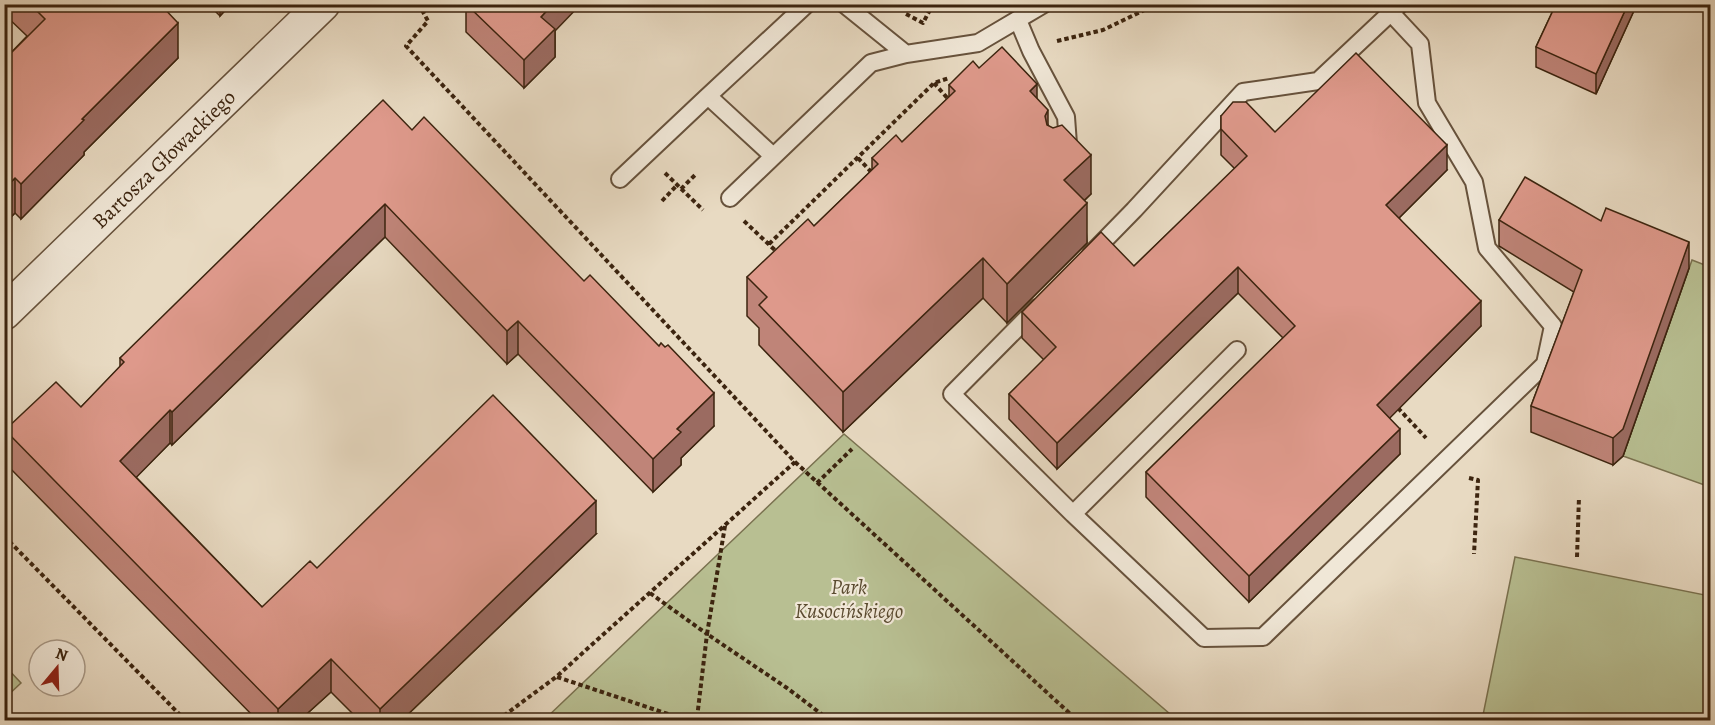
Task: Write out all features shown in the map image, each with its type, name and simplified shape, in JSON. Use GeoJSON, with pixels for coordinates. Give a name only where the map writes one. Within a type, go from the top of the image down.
{"type":"FeatureCollection","features":[{"type":"Feature","properties":{"kind":"street","name":"Bartosza Głowackiego"},"geometry":{"type":"LineString","coordinates":[[4,313],[323,4]]}},
{"type":"Feature","properties":{"kind":"lane"},"geometry":{"type":"LineString","coordinates":[[620,179],[807,4]]}},
{"type":"Feature","properties":{"kind":"lane"},"geometry":{"type":"LineString","coordinates":[[844,4],[906,54]]}},
{"type":"Feature","properties":{"kind":"lane"},"geometry":{"type":"LineString","coordinates":[[730,198],[871,63],[906,54],[978,43],[1044,4]]}},
{"type":"Feature","properties":{"kind":"lane"},"geometry":{"type":"LineString","coordinates":[[1052,294],[952,394],[1073,514],[1204,638],[1263,637],[1545,364],[1552,326],[1487,248],[1474,182],[1427,103],[1420,44],[1396,9],[1318,81],[1243,92],[1076,269]]}},
{"type":"Feature","properties":{"kind":"lane"},"geometry":{"type":"LineString","coordinates":[[1018,20],[1031,51],[1066,117],[1068,144],[1055,157]]}},
{"type":"Feature","properties":{"kind":"lane"},"geometry":{"type":"LineString","coordinates":[[708,96],[773,156]]}},
{"type":"Feature","properties":{"kind":"lane"},"geometry":{"type":"LineString","coordinates":[[1073,514],[1237,350]]}},
{"type":"Feature","properties":{"kind":"path"},"geometry":{"type":"LineString","coordinates":[[905,14],[923,24],[933,4]]}},
{"type":"Feature","properties":{"kind":"path"},"geometry":{"type":"LineString","coordinates":[[1053,42],[1103,30],[1157,4]]}},
{"type":"Feature","properties":{"kind":"path"},"geometry":{"type":"LineString","coordinates":[[422,10],[428,21],[406,46],[795,462],[1077,720]]}},
{"type":"Feature","properties":{"kind":"path"},"geometry":{"type":"LineString","coordinates":[[769,244],[934,83],[955,76]]}},
{"type":"Feature","properties":{"kind":"path"},"geometry":{"type":"LineString","coordinates":[[934,83],[954,105]]}},
{"type":"Feature","properties":{"kind":"path"},"geometry":{"type":"LineString","coordinates":[[858,158],[878,179]]}},
{"type":"Feature","properties":{"kind":"path"},"geometry":{"type":"LineString","coordinates":[[681,189],[695,175]]}},
{"type":"Feature","properties":{"kind":"path"},"geometry":{"type":"LineString","coordinates":[[662,201],[677,185]]}},
{"type":"Feature","properties":{"kind":"path"},"geometry":{"type":"LineString","coordinates":[[1398,408],[1432,445]]}},
{"type":"Feature","properties":{"kind":"path"},"geometry":{"type":"LineString","coordinates":[[817,483],[852,449]]}},
{"type":"Feature","properties":{"kind":"path"},"geometry":{"type":"LineString","coordinates":[[498,720],[556,677],[795,462]]}},
{"type":"Feature","properties":{"kind":"path"},"geometry":{"type":"LineString","coordinates":[[1474,554],[1478,480]]}},
{"type":"Feature","properties":{"kind":"path"},"geometry":{"type":"LineString","coordinates":[[1577,557],[1579,497]]}},
{"type":"Feature","properties":{"kind":"path"},"geometry":{"type":"LineString","coordinates":[[697,718],[707,634],[725,526]]}},
{"type":"Feature","properties":{"kind":"path"},"geometry":{"type":"LineString","coordinates":[[4,536],[185,720]]}},
{"type":"Feature","properties":{"kind":"path"},"geometry":{"type":"LineString","coordinates":[[650,593],[787,688],[824,718]]}},
{"type":"Feature","properties":{"kind":"path"},"geometry":{"type":"LineString","coordinates":[[556,677],[684,719],[1053,720]]}},
{"type":"Feature","properties":{"kind":"green space"},"geometry":{"type":"Polygon","coordinates":[[[1692,260],[1710,267],[1710,487],[1623,456],[1692,260]]]}},
{"type":"Feature","properties":{"kind":"green space","name":"Park Kusocińskiego"},"geometry":{"type":"Polygon","coordinates":[[[844,434],[1177,720],[544,720],[844,434]]]}},
{"type":"Feature","properties":{"kind":"green space"},"geometry":{"type":"Polygon","coordinates":[[[1515,557],[1710,596],[1710,720],[1482,720],[1515,557]]]}},
{"type":"Feature","properties":{"kind":"green space"},"geometry":{"type":"Polygon","coordinates":[[[5,666],[21,683],[6,697],[4,696],[5,666]]]}},
{"type":"Feature","properties":{"kind":"building"},"geometry":{"type":"Polygon","coordinates":[[[30,4],[160,4],[178,23],[21,184],[15,178],[4,189],[4,60],[45,19],[30,4]]]}},
{"type":"Feature","properties":{"kind":"building"},"geometry":{"type":"Polygon","coordinates":[[[466,4],[553,4],[541,17],[555,29],[524,60],[466,4]]]}},
{"type":"Feature","properties":{"kind":"building"},"geometry":{"type":"Polygon","coordinates":[[[1556,4],[1628,4],[1596,74],[1536,47],[1556,4]]]}},
{"type":"Feature","properties":{"kind":"building"},"geometry":{"type":"Polygon","coordinates":[[[1002,47],[1037,84],[1030,91],[1048,110],[1045,116],[1047,125],[1053,128],[1062,125],[1091,155],[1064,180],[1087,203],[1007,284],[983,258],[843,392],[759,305],[767,297],[747,277],[808,219],[814,226],[878,164],[872,158],[896,135],[902,142],[955,91],[949,85],[973,61],[979,68],[1002,47]]]}},
{"type":"Feature","properties":{"kind":"building"},"geometry":{"type":"Polygon","coordinates":[[[1356,53],[1447,145],[1386,205],[1481,301],[1377,405],[1400,429],[1249,576],[1146,472],[1295,326],[1238,267],[1057,443],[1009,394],[1056,347],[1022,312],[1101,232],[1134,266],[1247,156],[1221,129],[1221,116],[1233,102],[1246,102],[1275,132],[1356,53]]]}},
{"type":"Feature","properties":{"kind":"building"},"geometry":{"type":"Polygon","coordinates":[[[383,100],[412,130],[424,117],[584,281],[590,275],[659,346],[661,343],[665,347],[668,345],[714,393],[677,429],[681,432],[653,459],[518,321],[507,331],[385,204],[172,412],[170,410],[120,461],[262,607],[310,561],[317,568],[493,395],[596,501],[380,709],[331,659],[278,709],[5,430],[56,382],[81,407],[124,362],[120,358],[383,100]]]}},
{"type":"Feature","properties":{"kind":"building"},"geometry":{"type":"Polygon","coordinates":[[[1525,177],[1601,221],[1606,208],[1689,242],[1623,429],[1613,438],[1531,406],[1582,270],[1499,220],[1525,177]]]}}]}
